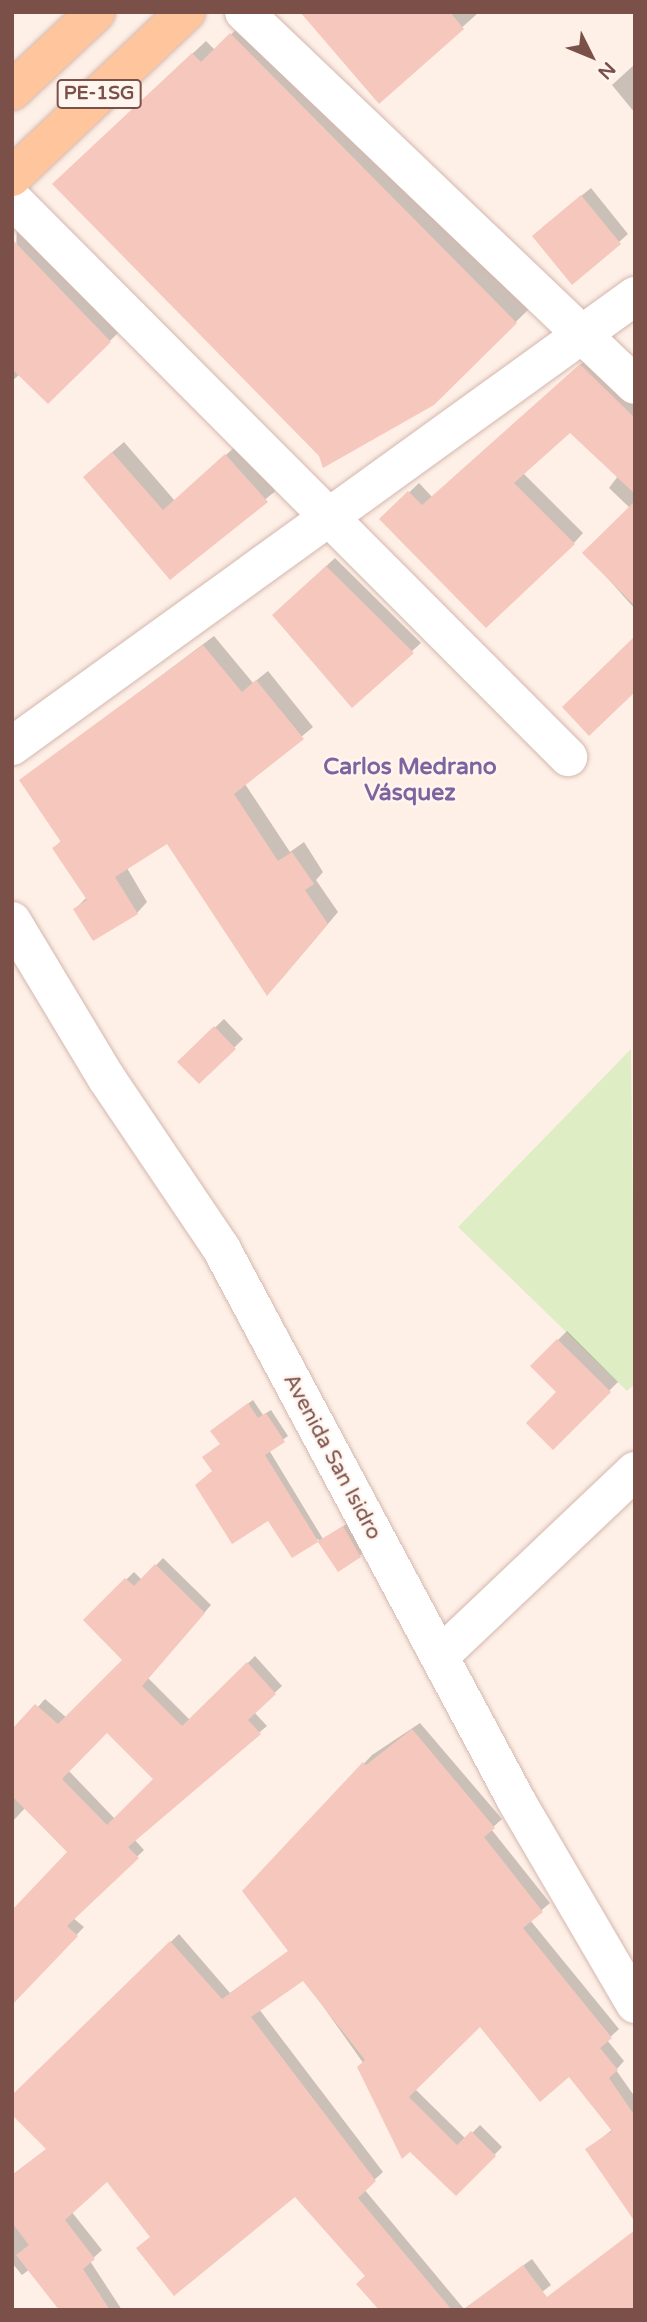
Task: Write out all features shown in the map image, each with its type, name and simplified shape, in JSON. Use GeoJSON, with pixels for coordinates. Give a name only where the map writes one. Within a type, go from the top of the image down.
{"type":"FeatureCollection","features":[{"type":"Feature","properties":{"kind":"main road","name":"PE-1SG"},"geometry":{"type":"LineString","coordinates":[[12,91],[96,12]]}},
{"type":"Feature","properties":{"kind":"main road","name":"PE-1SG"},"geometry":{"type":"LineString","coordinates":[[12,177],[186,12]]}},
{"type":"Feature","properties":{"kind":"street"},"geometry":{"type":"LineString","coordinates":[[244,12],[635,385]]}},
{"type":"Feature","properties":{"kind":"street"},"geometry":{"type":"LineString","coordinates":[[12,199],[568,757]]}},
{"type":"Feature","properties":{"kind":"street"},"geometry":{"type":"LineString","coordinates":[[12,746],[331,519],[635,296]]}},
{"type":"Feature","properties":{"kind":"street","name":"Avenida San Isidro"},"geometry":{"type":"LineString","coordinates":[[12,922],[107,1079],[221,1248],[440,1656],[635,2004]]}},
{"type":"Feature","properties":{"kind":"street"},"geometry":{"type":"LineString","coordinates":[[440,1656],[635,1471]]}},
{"type":"Feature","properties":{"kind":"green space"},"geometry":{"type":"Polygon","coordinates":[[[631,1049],[635,1384],[627,1391],[458,1227],[631,1049]]]}},
{"type":"Feature","properties":{"kind":"building"},"geometry":{"type":"Polygon","coordinates":[[[300,12],[450,12],[464,29],[379,104],[300,12]]]}},
{"type":"Feature","properties":{"kind":"building"},"geometry":{"type":"Polygon","coordinates":[[[230,33],[517,323],[434,405],[323,468],[319,456],[52,184],[192,53],[201,62],[230,33]]]}},
{"type":"Feature","properties":{"kind":"building"},"geometry":{"type":"Polygon","coordinates":[[[581,195],[621,244],[572,285],[532,236],[581,195]]]}},
{"type":"Feature","properties":{"kind":"building"},"geometry":{"type":"Polygon","coordinates":[[[12,239],[111,342],[48,404],[12,369],[12,239]]]}},
{"type":"Feature","properties":{"kind":"building"},"geometry":{"type":"Polygon","coordinates":[[[580,364],[635,418],[635,494],[570,433],[514,483],[575,544],[486,628],[379,519],[408,491],[422,505],[580,364]]]}},
{"type":"Feature","properties":{"kind":"building"},"geometry":{"type":"Polygon","coordinates":[[[112,452],[163,510],[225,454],[268,502],[170,580],[83,477],[112,452]]]}},
{"type":"Feature","properties":{"kind":"building"},"geometry":{"type":"Polygon","coordinates":[[[635,501],[635,606],[582,553],[635,501]]]}},
{"type":"Feature","properties":{"kind":"building"},"geometry":{"type":"Polygon","coordinates":[[[326,566],[414,653],[352,708],[272,615],[326,566]]]}},
{"type":"Feature","properties":{"kind":"building"},"geometry":{"type":"Polygon","coordinates":[[[635,636],[635,692],[589,736],[562,707],[635,636]]]}},
{"type":"Feature","properties":{"kind":"building"},"geometry":{"type":"Polygon","coordinates":[[[203,645],[242,692],[256,680],[304,739],[234,794],[278,861],[292,852],[314,884],[305,890],[328,924],[267,996],[167,844],[115,877],[138,914],[93,941],[73,909],[87,900],[52,848],[61,842],[19,780],[203,645]]]}},
{"type":"Feature","properties":{"kind":"building"},"geometry":{"type":"Polygon","coordinates":[[[214,1026],[236,1049],[199,1084],[177,1062],[214,1026]]]}},
{"type":"Feature","properties":{"kind":"building"},"geometry":{"type":"Polygon","coordinates":[[[557,1339],[611,1392],[553,1450],[526,1423],[556,1392],[530,1366],[557,1339]]]}},
{"type":"Feature","properties":{"kind":"building"},"geometry":{"type":"Polygon","coordinates":[[[248,1403],[258,1418],[266,1413],[285,1442],[265,1455],[318,1541],[343,1526],[361,1557],[338,1572],[318,1542],[292,1558],[268,1521],[232,1544],[195,1485],[212,1471],[202,1457],[220,1444],[210,1431],[248,1403]]]}},
{"type":"Feature","properties":{"kind":"building"},"geometry":{"type":"Polygon","coordinates":[[[155,1564],[205,1613],[142,1686],[182,1726],[247,1662],[276,1694],[248,1720],[261,1734],[128,1847],[139,1858],[67,1926],[78,1936],[12,2005],[12,1910],[67,1852],[12,1796],[12,1729],[35,1704],[58,1724],[122,1660],[83,1620],[125,1578],[134,1586],[155,1564]],[[107,1733],[62,1779],[107,1825],[153,1779],[107,1733]]]}},
{"type":"Feature","properties":{"kind":"building"},"geometry":{"type":"Polygon","coordinates":[[[412,1729],[495,1828],[484,1837],[543,1912],[523,1928],[612,2038],[600,2048],[618,2070],[609,2078],[635,2116],[635,2222],[585,2149],[612,2131],[569,2077],[540,2102],[480,2027],[409,2097],[457,2145],[471,2131],[496,2156],[456,2196],[410,2152],[402,2159],[357,2067],[365,2060],[303,1981],[251,2017],[376,2181],[358,2198],[452,2310],[379,2310],[356,2284],[365,2276],[295,2197],[174,2296],[136,2248],[150,2237],[107,2182],[65,2220],[95,2259],[83,2269],[110,2310],[59,2310],[16,2255],[29,2245],[12,2223],[12,2175],[46,2149],[12,2115],[12,2095],[170,1941],[222,1999],[288,1951],[242,1891],[363,1762],[366,1765],[412,1729]]]}},
{"type":"Feature","properties":{"kind":"building"},"geometry":{"type":"Polygon","coordinates":[[[635,2230],[635,2310],[463,2310],[523,2265],[547,2297],[635,2230]]]}},
{"type":"Feature","properties":{"kind":"district","name":"Carlos Medrano Vásquez"},"geometry":{"type":"Point","coordinates":[410,780]}}]}
